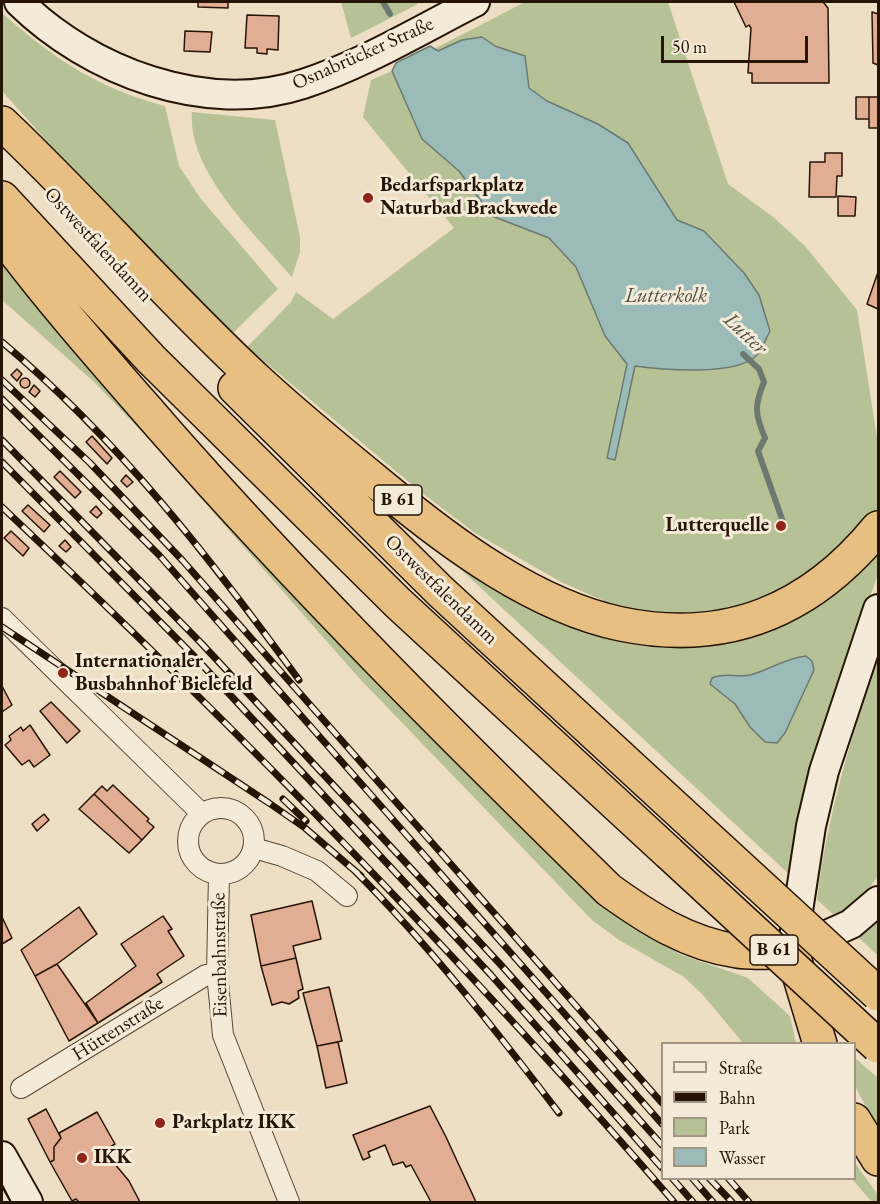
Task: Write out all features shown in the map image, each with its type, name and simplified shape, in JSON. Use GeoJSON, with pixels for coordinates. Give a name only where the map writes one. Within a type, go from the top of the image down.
{"type":"FeatureCollection","features":[{"type":"Feature","properties":{"kind":"highway","name":"B 61"},"geometry":{"type":"LineString","coordinates":[[2,123],[256,380],[322,438],[412,511],[479,560],[572,609],[619,624],[666,631],[700,630],[737,625],[775,612],[816,589],[853,559],[879,528]]}},
{"type":"Feature","properties":{"kind":"highway","name":"Ostwestfalendamm"},"geometry":{"type":"LineString","coordinates":[[2,136],[186,340],[440,591],[879,994]]}},
{"type":"Feature","properties":{"kind":"highway","name":"Ostwestfalendamm"},"geometry":{"type":"LineString","coordinates":[[2,198],[151,359],[398,603],[879,1046]]}},
{"type":"Feature","properties":{"kind":"highway"},"geometry":{"type":"LineString","coordinates":[[2,235],[119,378],[218,491],[315,593],[609,890],[650,919],[693,940],[737,951],[792,951],[819,1042]]}},
{"type":"Feature","properties":{"kind":"highway"},"geometry":{"type":"LineString","coordinates":[[856,1122],[879,1159]]}},
{"type":"Feature","properties":{"kind":"main road","name":"Osnabrücker Straße"},"geometry":{"type":"LineString","coordinates":[[20,2],[55,31],[87,53],[124,70],[172,87],[231,95],[276,91],[304,84],[382,49],[475,2]]}},
{"type":"Feature","properties":{"kind":"main road"},"geometry":{"type":"LineString","coordinates":[[792,951],[812,826],[824,771],[879,609]]}},
{"type":"Feature","properties":{"kind":"main road"},"geometry":{"type":"LineString","coordinates":[[792,951],[851,924],[879,901]]}},
{"type":"Feature","properties":{"kind":"main road"},"geometry":{"type":"LineString","coordinates":[[2,1156],[28,1203]]}},
{"type":"Feature","properties":{"kind":"street"},"geometry":{"type":"LineString","coordinates":[[2,618],[202,814]]}},
{"type":"Feature","properties":{"kind":"street"},"geometry":{"type":"LineString","coordinates":[[220,808],[238,813],[251,827],[254,848],[241,868],[219,875],[199,867],[188,847],[189,829],[202,814],[220,808]]}},
{"type":"Feature","properties":{"kind":"street"},"geometry":{"type":"LineString","coordinates":[[254,848],[282,856],[317,871],[347,896]]}},
{"type":"Feature","properties":{"kind":"street","name":"Eisenbahnstraße"},"geometry":{"type":"LineString","coordinates":[[219,875],[217,973],[223,1035],[289,1203]]}},
{"type":"Feature","properties":{"kind":"street","name":"Hüttenstraße"},"geometry":{"type":"LineString","coordinates":[[21,1088],[206,975],[217,973]]}},
{"type":"Feature","properties":{"kind":"green space"},"geometry":{"type":"Polygon","coordinates":[[[341,2],[417,2],[418,4],[351,38],[341,2]]]}},
{"type":"Feature","properties":{"kind":"green space"},"geometry":{"type":"Polygon","coordinates":[[[525,2],[668,2],[728,184],[772,216],[805,246],[857,310],[878,444],[878,517],[770,607],[665,617],[609,603],[561,582],[475,533],[422,493],[247,347],[291,302],[296,292],[333,319],[454,228],[363,117],[371,80],[392,71],[422,139],[459,171],[492,216],[549,238],[576,267],[605,336],[627,364],[618,400],[615,460],[635,366],[733,367],[759,295],[744,273],[704,231],[677,220],[628,143],[598,124],[547,101],[529,88],[525,56],[495,46],[482,37],[462,40],[438,51],[434,49],[525,2]]]}},
{"type":"Feature","properties":{"kind":"green space"},"geometry":{"type":"Polygon","coordinates":[[[2,13],[58,58],[97,81],[165,106],[179,166],[201,199],[278,289],[232,334],[129,233],[2,91],[2,13]]]}},
{"type":"Feature","properties":{"kind":"green space"},"geometry":{"type":"Polygon","coordinates":[[[192,112],[275,120],[300,237],[300,252],[292,277],[243,222],[212,179],[200,157],[193,134],[192,112]]]}},
{"type":"Feature","properties":{"kind":"green space"},"geometry":{"type":"Polygon","coordinates":[[[2,259],[626,920],[679,954],[748,978],[790,1016],[796,1042],[742,1042],[703,995],[684,977],[619,940],[592,920],[359,678],[149,439],[93,381],[2,300],[2,259]]]}},
{"type":"Feature","properties":{"kind":"green space"},"geometry":{"type":"Polygon","coordinates":[[[359,490],[467,565],[713,640],[878,542],[878,574],[828,717],[792,877],[442,552],[359,490]]]}},
{"type":"Feature","properties":{"kind":"green space"},"geometry":{"type":"Polygon","coordinates":[[[878,655],[878,875],[859,899],[833,914],[817,900],[821,868],[842,776],[878,655]]]}},
{"type":"Feature","properties":{"kind":"green space"},"geometry":{"type":"Polygon","coordinates":[[[878,912],[878,956],[856,935],[878,912]]]}},
{"type":"Feature","properties":{"kind":"green space"},"geometry":{"type":"Polygon","coordinates":[[[856,1059],[878,1078],[878,1130],[856,1088],[856,1059]]]}},
{"type":"Feature","properties":{"kind":"green space"},"geometry":{"type":"Polygon","coordinates":[[[856,1164],[878,1195],[878,1202],[872,1202],[853,1180],[856,1180],[856,1164]]]}},
{"type":"Feature","properties":{"kind":"water","name":"Lutterkolk"},"geometry":{"type":"Polygon","coordinates":[[[482,37],[495,46],[525,56],[529,88],[547,101],[598,124],[628,143],[677,220],[704,231],[744,273],[759,295],[770,331],[756,356],[746,362],[732,367],[698,370],[635,366],[615,460],[607,458],[627,364],[605,336],[576,267],[549,238],[492,216],[459,171],[422,139],[392,71],[396,63],[430,46],[438,51],[462,40],[482,37]]]}},
{"type":"Feature","properties":{"kind":"water"},"geometry":{"type":"Polygon","coordinates":[[[806,656],[812,661],[814,670],[785,733],[777,743],[765,742],[750,727],[735,704],[710,684],[712,678],[717,676],[750,675],[791,659],[806,656]]]}},
{"type":"Feature","properties":{"kind":"building"},"geometry":{"type":"Polygon","coordinates":[[[198,2],[228,2],[228,8],[198,7],[198,2]]]}},
{"type":"Feature","properties":{"kind":"building"},"geometry":{"type":"Polygon","coordinates":[[[734,2],[823,2],[828,8],[829,83],[752,83],[752,73],[748,73],[751,28],[749,25],[746,27],[734,2]]]}},
{"type":"Feature","properties":{"kind":"building"},"geometry":{"type":"Polygon","coordinates":[[[872,12],[878,14],[878,65],[873,63],[872,12]]]}},
{"type":"Feature","properties":{"kind":"building"},"geometry":{"type":"Polygon","coordinates":[[[247,15],[279,16],[278,50],[267,49],[267,54],[257,53],[257,48],[245,48],[247,15]]]}},
{"type":"Feature","properties":{"kind":"building"},"geometry":{"type":"Polygon","coordinates":[[[185,31],[212,32],[210,52],[184,51],[185,31]]]}},
{"type":"Feature","properties":{"kind":"building"},"geometry":{"type":"Polygon","coordinates":[[[856,97],[869,97],[869,119],[856,119],[856,97]]]}},
{"type":"Feature","properties":{"kind":"building"},"geometry":{"type":"Polygon","coordinates":[[[869,97],[878,97],[878,128],[869,128],[869,97]]]}},
{"type":"Feature","properties":{"kind":"building"},"geometry":{"type":"Polygon","coordinates":[[[825,153],[842,153],[842,176],[837,176],[836,197],[809,197],[810,162],[825,162],[825,153]]]}},
{"type":"Feature","properties":{"kind":"building"},"geometry":{"type":"Polygon","coordinates":[[[838,196],[856,197],[855,216],[838,216],[838,196]]]}},
{"type":"Feature","properties":{"kind":"building"},"geometry":{"type":"Polygon","coordinates":[[[878,272],[878,309],[867,304],[878,272]]]}},
{"type":"Feature","properties":{"kind":"building"},"geometry":{"type":"Polygon","coordinates":[[[17,369],[22,374],[17,381],[11,375],[17,369]]]}},
{"type":"Feature","properties":{"kind":"building"},"geometry":{"type":"Polygon","coordinates":[[[25,378],[30,383],[25,388],[20,383],[25,378]]]}},
{"type":"Feature","properties":{"kind":"building"},"geometry":{"type":"Polygon","coordinates":[[[34,385],[40,391],[35,397],[29,392],[34,385]]]}},
{"type":"Feature","properties":{"kind":"building"},"geometry":{"type":"Polygon","coordinates":[[[92,436],[112,458],[107,464],[86,442],[92,436]]]}},
{"type":"Feature","properties":{"kind":"building"},"geometry":{"type":"Polygon","coordinates":[[[60,471],[81,492],[75,498],[54,477],[60,471]]]}},
{"type":"Feature","properties":{"kind":"building"},"geometry":{"type":"Polygon","coordinates":[[[126,475],[133,482],[127,487],[121,481],[126,475]]]}},
{"type":"Feature","properties":{"kind":"building"},"geometry":{"type":"Polygon","coordinates":[[[28,505],[50,525],[44,532],[22,511],[28,505]]]}},
{"type":"Feature","properties":{"kind":"building"},"geometry":{"type":"Polygon","coordinates":[[[96,506],[102,513],[97,518],[90,512],[96,506]]]}},
{"type":"Feature","properties":{"kind":"building"},"geometry":{"type":"Polygon","coordinates":[[[11,531],[29,548],[23,556],[4,538],[11,531]]]}},
{"type":"Feature","properties":{"kind":"building"},"geometry":{"type":"Polygon","coordinates":[[[65,540],[71,547],[66,552],[59,546],[65,540]]]}},
{"type":"Feature","properties":{"kind":"building"},"geometry":{"type":"Polygon","coordinates":[[[2,686],[12,705],[2,712],[2,686]]]}},
{"type":"Feature","properties":{"kind":"building"},"geometry":{"type":"Polygon","coordinates":[[[51,702],[80,731],[67,743],[40,711],[51,702]]]}},
{"type":"Feature","properties":{"kind":"building"},"geometry":{"type":"Polygon","coordinates":[[[30,725],[50,755],[34,767],[29,760],[22,765],[5,745],[11,740],[9,736],[21,727],[23,731],[30,725]]]}},
{"type":"Feature","properties":{"kind":"building"},"geometry":{"type":"Polygon","coordinates":[[[113,785],[149,819],[147,821],[154,827],[142,840],[94,794],[102,786],[107,791],[113,785]]]}},
{"type":"Feature","properties":{"kind":"building"},"geometry":{"type":"Polygon","coordinates":[[[94,794],[142,840],[129,853],[79,809],[94,794]]]}},
{"type":"Feature","properties":{"kind":"building"},"geometry":{"type":"Polygon","coordinates":[[[44,814],[49,820],[37,831],[32,824],[44,814]]]}},
{"type":"Feature","properties":{"kind":"building"},"geometry":{"type":"Polygon","coordinates":[[[312,901],[321,939],[293,946],[296,958],[261,966],[251,915],[312,901]]]}},
{"type":"Feature","properties":{"kind":"building"},"geometry":{"type":"Polygon","coordinates":[[[79,907],[97,934],[57,964],[35,976],[21,950],[79,907]]]}},
{"type":"Feature","properties":{"kind":"building"},"geometry":{"type":"Polygon","coordinates":[[[163,916],[172,929],[168,931],[184,956],[157,974],[162,982],[98,1023],[86,1003],[136,966],[121,944],[163,916]]]}},
{"type":"Feature","properties":{"kind":"building"},"geometry":{"type":"Polygon","coordinates":[[[2,917],[12,938],[2,944],[2,917]]]}},
{"type":"Feature","properties":{"kind":"building"},"geometry":{"type":"Polygon","coordinates":[[[296,958],[303,989],[298,991],[299,998],[289,1004],[282,1002],[272,1005],[261,966],[296,958]]]}},
{"type":"Feature","properties":{"kind":"building"},"geometry":{"type":"Polygon","coordinates":[[[57,964],[98,1023],[69,1041],[35,976],[57,964]]]}},
{"type":"Feature","properties":{"kind":"building"},"geometry":{"type":"Polygon","coordinates":[[[329,987],[342,1041],[317,1046],[303,993],[329,987]]]}},
{"type":"Feature","properties":{"kind":"building"},"geometry":{"type":"Polygon","coordinates":[[[338,1042],[347,1083],[326,1088],[317,1046],[338,1042]]]}},
{"type":"Feature","properties":{"kind":"building"},"geometry":{"type":"Polygon","coordinates":[[[430,1106],[476,1202],[431,1202],[411,1165],[406,1167],[403,1162],[393,1165],[385,1145],[368,1152],[370,1157],[363,1160],[353,1135],[430,1106]]]}},
{"type":"Feature","properties":{"kind":"building"},"geometry":{"type":"Polygon","coordinates":[[[46,1109],[61,1138],[54,1147],[54,1160],[50,1162],[28,1119],[46,1109]]]}},
{"type":"Feature","properties":{"kind":"building","name":"IKK"},"geometry":{"type":"Polygon","coordinates":[[[97,1112],[115,1144],[104,1151],[129,1181],[140,1202],[79,1202],[76,1199],[72,1201],[50,1162],[54,1160],[54,1147],[61,1138],[59,1133],[97,1112]]]}},
{"type":"Feature","properties":{"kind":"waterway","name":"Lutter"},"geometry":{"type":"LineString","coordinates":[[383,2],[390,14]]}},
{"type":"Feature","properties":{"kind":"waterway","name":"Lutter"},"geometry":{"type":"LineString","coordinates":[[743,354],[759,369],[764,382],[757,410],[765,438],[758,451],[782,519]]}},
{"type":"Feature","properties":{"kind":"tram line"},"geometry":{"type":"LineString","coordinates":[[2,1184],[11,1202]]}},
{"type":"Feature","properties":{"kind":"railway"},"geometry":{"type":"LineString","coordinates":[[2,342],[85,419],[161,502],[197,545],[299,680]]}},
{"type":"Feature","properties":{"kind":"railway"},"geometry":{"type":"LineString","coordinates":[[2,380],[90,463],[183,561],[661,1102]]}},
{"type":"Feature","properties":{"kind":"railway"},"geometry":{"type":"LineString","coordinates":[[2,399],[159,555],[661,1123]]}},
{"type":"Feature","properties":{"kind":"railway"},"geometry":{"type":"LineString","coordinates":[[2,440],[202,644],[501,965],[661,1144]]}},
{"type":"Feature","properties":{"kind":"railway"},"geometry":{"type":"LineString","coordinates":[[2,462],[192,654],[491,975],[661,1167]]}},
{"type":"Feature","properties":{"kind":"railway"},"geometry":{"type":"LineString","coordinates":[[2,507],[90,590],[347,846],[513,1022],[674,1202]]}},
{"type":"Feature","properties":{"kind":"railway"},"geometry":{"type":"LineString","coordinates":[[2,627],[269,803],[305,828],[361,876]]}},
{"type":"Feature","properties":{"kind":"railway"},"geometry":{"type":"LineString","coordinates":[[283,799],[306,821]]}},
{"type":"Feature","properties":{"kind":"railway"},"geometry":{"type":"LineString","coordinates":[[354,870],[435,958],[559,1113]]}},
{"type":"Feature","properties":{"kind":"railway"},"geometry":{"type":"LineString","coordinates":[[674,1180],[693,1202]]}},
{"type":"Feature","properties":{"kind":"railway"},"geometry":{"type":"LineString","coordinates":[[694,1180],[713,1202]]}},
{"type":"Feature","properties":{"kind":"railway"},"geometry":{"type":"LineString","coordinates":[[711,1180],[732,1202]]}},
{"type":"Feature","properties":{"kind":"railway"},"geometry":{"type":"LineString","coordinates":[[730,1180],[749,1202]]}},
{"type":"Feature","properties":{"kind":"place","name":"Bedarfsparkplatz Naturbad Brackwede"},"geometry":{"type":"Point","coordinates":[368,198]}},
{"type":"Feature","properties":{"kind":"place","name":"Lutterquelle"},"geometry":{"type":"Point","coordinates":[781,526]}},
{"type":"Feature","properties":{"kind":"place","name":"Internationaler Busbahnhof Bielefeld"},"geometry":{"type":"Point","coordinates":[63,673]}},
{"type":"Feature","properties":{"kind":"place","name":"Parkplatz IKK"},"geometry":{"type":"Point","coordinates":[160,1123]}},
{"type":"Feature","properties":{"kind":"place","name":"IKK"},"geometry":{"type":"Point","coordinates":[82,1158]}}]}
